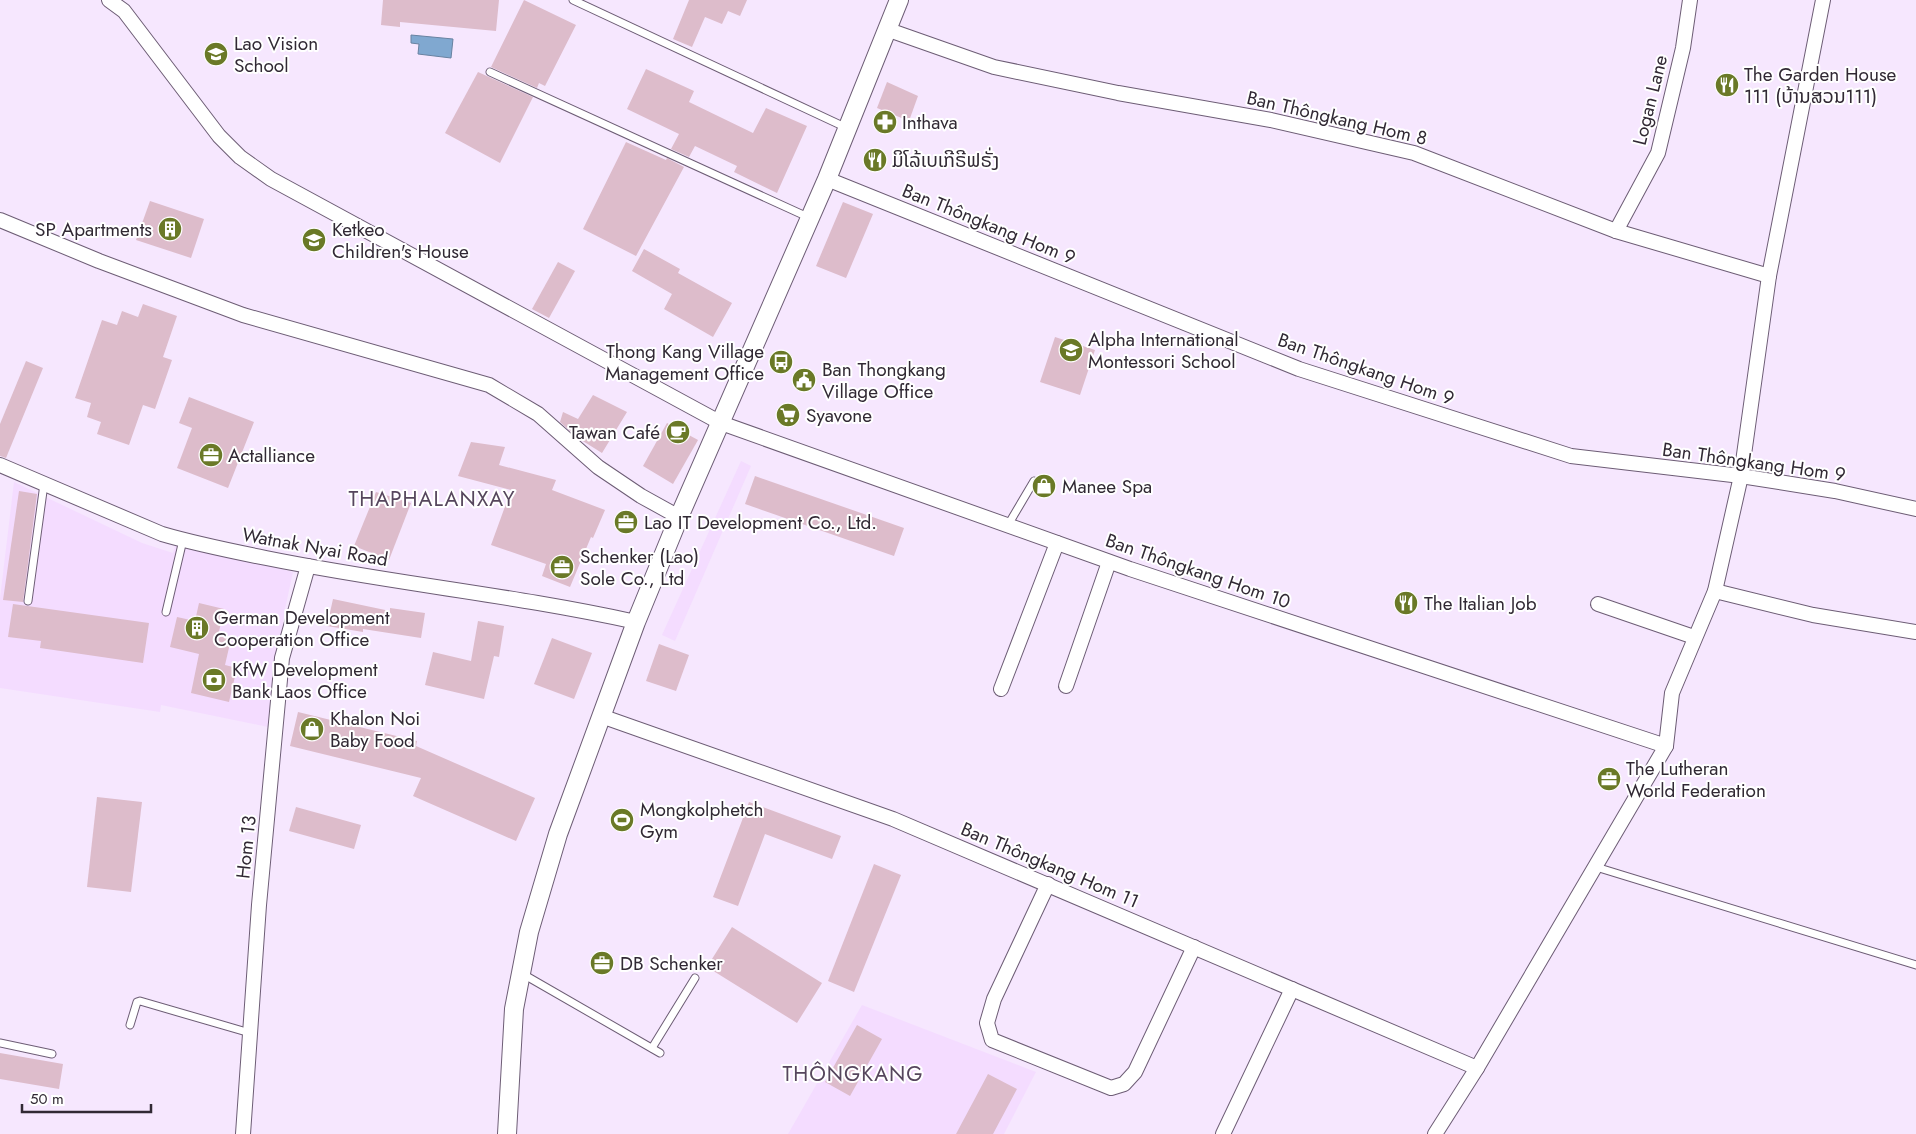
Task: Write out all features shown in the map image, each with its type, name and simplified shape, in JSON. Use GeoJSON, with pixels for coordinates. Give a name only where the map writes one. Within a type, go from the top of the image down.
{"type":"FeatureCollection","features":[{"type":"Feature","properties":{"kind":"street","name":"Ban Thôngkang Hom 10"},"geometry":{"type":"LineString","coordinates":[[109,0],[124,11],[219,136],[240,157],[271,179],[721,423],[1109,562],[1666,746]]}},
{"type":"Feature","properties":{"kind":"street"},"geometry":{"type":"LineString","coordinates":[[507,1134],[514,1009],[529,932],[558,834],[636,622],[679,517],[827,179],[899,0]]}},
{"type":"Feature","properties":{"kind":"street","name":"Logan Lane"},"geometry":{"type":"LineString","coordinates":[[1616,231],[1658,153],[1683,48],[1690,0]]}},
{"type":"Feature","properties":{"kind":"street"},"geometry":{"type":"LineString","coordinates":[[1435,1134],[1478,1068],[1666,746],[1672,693],[1715,591],[1741,476],[1769,276],[1814,52],[1822,0]]}},
{"type":"Feature","properties":{"kind":"street","name":"Ban Thôngkang Hom 8"},"geometry":{"type":"LineString","coordinates":[[886,29],[994,67],[1118,93],[1271,120],[1414,153],[1616,231],[1769,276]]}},
{"type":"Feature","properties":{"kind":"street","name":"Ban Thôngkang Hom 9"},"geometry":{"type":"LineString","coordinates":[[827,179],[1299,369],[1571,456],[1741,476],[1835,490],[1916,508]]}},
{"type":"Feature","properties":{"kind":"street"},"geometry":{"type":"LineString","coordinates":[[0,220],[99,261],[244,315],[489,385],[538,414],[598,467],[641,496],[679,517]]}},
{"type":"Feature","properties":{"kind":"street","name":"Watnak Nyai Road"},"geometry":{"type":"LineString","coordinates":[[0,465],[162,534],[183,540],[308,566],[579,610],[636,622]]}},
{"type":"Feature","properties":{"kind":"street"},"geometry":{"type":"LineString","coordinates":[[1001,689],[1056,543]]}},
{"type":"Feature","properties":{"kind":"street"},"geometry":{"type":"LineString","coordinates":[[1066,686],[1109,562]]}},
{"type":"Feature","properties":{"kind":"street","name":"Hom 13"},"geometry":{"type":"LineString","coordinates":[[243,1134],[259,905],[282,658],[308,566]]}},
{"type":"Feature","properties":{"kind":"street"},"geometry":{"type":"LineString","coordinates":[[1715,591],[1813,615],[1916,632]]}},
{"type":"Feature","properties":{"kind":"street"},"geometry":{"type":"LineString","coordinates":[[1598,604],[1694,637]]}},
{"type":"Feature","properties":{"kind":"street","name":"Ban Thôngkang Hom 11"},"geometry":{"type":"LineString","coordinates":[[601,716],[893,819],[1478,1068]]}},
{"type":"Feature","properties":{"kind":"street"},"geometry":{"type":"LineString","coordinates":[[1048,884],[994,999],[987,1023],[992,1040],[1111,1088],[1124,1084],[1135,1072],[1194,947]]}},
{"type":"Feature","properties":{"kind":"street"},"geometry":{"type":"LineString","coordinates":[[1223,1134],[1292,989]]}},
{"type":"Feature","properties":{"kind":"lane"},"geometry":{"type":"LineString","coordinates":[[574,0],[848,128]]}},
{"type":"Feature","properties":{"kind":"lane"},"geometry":{"type":"LineString","coordinates":[[490,72],[810,218]]}},
{"type":"Feature","properties":{"kind":"lane"},"geometry":{"type":"LineString","coordinates":[[1008,526],[1034,481]]}},
{"type":"Feature","properties":{"kind":"lane"},"geometry":{"type":"LineString","coordinates":[[28,601],[44,484]]}},
{"type":"Feature","properties":{"kind":"lane"},"geometry":{"type":"LineString","coordinates":[[166,612],[183,540]]}},
{"type":"Feature","properties":{"kind":"lane"},"geometry":{"type":"LineString","coordinates":[[1596,867],[1916,965]]}},
{"type":"Feature","properties":{"kind":"lane"},"geometry":{"type":"LineString","coordinates":[[521,973],[660,1053]]}},
{"type":"Feature","properties":{"kind":"lane"},"geometry":{"type":"LineString","coordinates":[[652,1048],[695,978]]}},
{"type":"Feature","properties":{"kind":"lane"},"geometry":{"type":"LineString","coordinates":[[130,1025],[137,1002],[140,1001],[250,1033]]}},
{"type":"Feature","properties":{"kind":"lane"},"geometry":{"type":"LineString","coordinates":[[0,1043],[52,1054]]}},
{"type":"Feature","properties":{"kind":"shaded area"},"geometry":{"type":"Polygon","coordinates":[[[741,461],[751,466],[675,641],[662,635],[741,461]]]}},
{"type":"Feature","properties":{"kind":"shaded area"},"geometry":{"type":"Polygon","coordinates":[[[14,482],[142,543],[173,553],[176,542],[293,572],[285,609],[268,727],[161,705],[160,712],[0,688],[0,598],[14,482]]]}},
{"type":"Feature","properties":{"kind":"shaded area"},"geometry":{"type":"Polygon","coordinates":[[[862,1005],[1036,1072],[1004,1134],[788,1134],[862,1005]]]}},
{"type":"Feature","properties":{"kind":"water"},"geometry":{"type":"Polygon","coordinates":[[[411,35],[453,39],[451,58],[418,54],[419,44],[411,43],[411,35]]]}},
{"type":"Feature","properties":{"kind":"building"},"geometry":{"type":"Polygon","coordinates":[[[383,0],[499,0],[496,31],[400,22],[400,27],[381,25],[383,0]]]}},
{"type":"Feature","properties":{"kind":"building"},"geometry":{"type":"Polygon","coordinates":[[[524,0],[576,25],[545,86],[539,83],[537,88],[491,67],[524,0]]]}},
{"type":"Feature","properties":{"kind":"building"},"geometry":{"type":"Polygon","coordinates":[[[689,0],[747,0],[740,16],[728,11],[722,24],[705,17],[692,47],[673,39],[689,0]]]}},
{"type":"Feature","properties":{"kind":"building"},"geometry":{"type":"Polygon","coordinates":[[[646,69],[694,91],[689,102],[753,133],[766,108],[807,126],[777,193],[734,172],[737,166],[695,146],[689,157],[671,149],[679,134],[627,109],[646,69]]]}},
{"type":"Feature","properties":{"kind":"building"},"geometry":{"type":"Polygon","coordinates":[[[478,72],[533,97],[500,163],[445,133],[478,72]]]}},
{"type":"Feature","properties":{"kind":"building"},"geometry":{"type":"Polygon","coordinates":[[[887,82],[918,96],[909,121],[877,108],[887,82]]]}},
{"type":"Feature","properties":{"kind":"building"},"geometry":{"type":"Polygon","coordinates":[[[626,142],[666,160],[667,158],[684,167],[636,256],[583,229],[626,142]]]}},
{"type":"Feature","properties":{"kind":"building","name":"SP Apartments"},"geometry":{"type":"Polygon","coordinates":[[[150,201],[204,219],[191,258],[136,240],[150,201]]]}},
{"type":"Feature","properties":{"kind":"building"},"geometry":{"type":"Polygon","coordinates":[[[843,202],[873,214],[846,278],[816,266],[843,202]]]}},
{"type":"Feature","properties":{"kind":"building"},"geometry":{"type":"Polygon","coordinates":[[[644,249],[680,269],[678,273],[732,303],[713,337],[664,309],[672,294],[632,271],[644,249]]]}},
{"type":"Feature","properties":{"kind":"building"},"geometry":{"type":"Polygon","coordinates":[[[558,262],[575,271],[549,318],[532,309],[558,262]]]}},
{"type":"Feature","properties":{"kind":"building"},"geometry":{"type":"Polygon","coordinates":[[[143,304],[177,316],[163,357],[172,360],[155,409],[143,405],[129,445],[97,434],[101,422],[87,417],[91,403],[75,398],[102,320],[117,325],[122,311],[138,317],[143,304]]]}},
{"type":"Feature","properties":{"kind":"building"},"geometry":{"type":"Polygon","coordinates":[[[1055,337],[1095,350],[1080,395],[1040,382],[1055,337]]]}},
{"type":"Feature","properties":{"kind":"building"},"geometry":{"type":"Polygon","coordinates":[[[26,361],[43,368],[6,458],[0,456],[0,424],[26,361]]]}},
{"type":"Feature","properties":{"kind":"building"},"geometry":{"type":"Polygon","coordinates":[[[593,395],[627,412],[602,453],[578,438],[560,422],[563,412],[578,419],[593,395]]]}},
{"type":"Feature","properties":{"kind":"building"},"geometry":{"type":"Polygon","coordinates":[[[189,397],[254,422],[228,488],[177,468],[192,428],[179,423],[189,397]]]}},
{"type":"Feature","properties":{"kind":"building"},"geometry":{"type":"Polygon","coordinates":[[[667,423],[698,440],[673,484],[643,466],[667,423]]]}},
{"type":"Feature","properties":{"kind":"building"},"geometry":{"type":"Polygon","coordinates":[[[471,442],[505,447],[499,465],[556,480],[552,490],[605,510],[593,538],[591,537],[570,587],[542,576],[546,564],[491,545],[511,490],[458,476],[471,442]]]}},
{"type":"Feature","properties":{"kind":"building"},"geometry":{"type":"Polygon","coordinates":[[[755,476],[904,528],[894,556],[745,504],[755,476]]]}},
{"type":"Feature","properties":{"kind":"building"},"geometry":{"type":"Polygon","coordinates":[[[19,491],[37,494],[23,602],[3,600],[19,491]]]}},
{"type":"Feature","properties":{"kind":"building"},"geometry":{"type":"Polygon","coordinates":[[[376,492],[411,503],[389,560],[354,546],[376,492]]]}},
{"type":"Feature","properties":{"kind":"building"},"geometry":{"type":"Polygon","coordinates":[[[333,599],[390,611],[390,608],[425,613],[421,638],[363,629],[363,632],[327,626],[333,599]]]}},
{"type":"Feature","properties":{"kind":"building"},"geometry":{"type":"Polygon","coordinates":[[[199,603],[224,609],[218,636],[231,639],[225,665],[237,668],[229,702],[191,693],[199,654],[170,647],[177,617],[195,621],[199,603]]]}},
{"type":"Feature","properties":{"kind":"building"},"geometry":{"type":"Polygon","coordinates":[[[13,604],[149,623],[143,663],[40,648],[41,641],[8,637],[13,604]]]}},
{"type":"Feature","properties":{"kind":"building"},"geometry":{"type":"Polygon","coordinates":[[[478,621],[504,626],[499,657],[494,656],[484,699],[425,685],[433,652],[471,661],[478,621]]]}},
{"type":"Feature","properties":{"kind":"building"},"geometry":{"type":"Polygon","coordinates":[[[552,638],[592,653],[574,699],[534,684],[552,638]]]}},
{"type":"Feature","properties":{"kind":"building"},"geometry":{"type":"Polygon","coordinates":[[[659,644],[689,655],[676,691],[646,681],[659,644]]]}},
{"type":"Feature","properties":{"kind":"building"},"geometry":{"type":"Polygon","coordinates":[[[298,712],[417,741],[416,746],[535,798],[516,841],[413,796],[421,778],[290,746],[298,712]]]}},
{"type":"Feature","properties":{"kind":"building"},"geometry":{"type":"Polygon","coordinates":[[[97,797],[142,802],[131,892],[87,887],[97,797]]]}},
{"type":"Feature","properties":{"kind":"building"},"geometry":{"type":"Polygon","coordinates":[[[749,802],[841,836],[832,859],[765,834],[738,906],[713,897],[749,802]]]}},
{"type":"Feature","properties":{"kind":"building"},"geometry":{"type":"Polygon","coordinates":[[[296,807],[361,825],[354,849],[289,831],[296,807]]]}},
{"type":"Feature","properties":{"kind":"building"},"geometry":{"type":"Polygon","coordinates":[[[874,864],[901,875],[854,992],[828,981],[874,864]]]}},
{"type":"Feature","properties":{"kind":"building"},"geometry":{"type":"Polygon","coordinates":[[[732,927],[822,983],[797,1023],[707,967],[732,927]]]}},
{"type":"Feature","properties":{"kind":"building"},"geometry":{"type":"Polygon","coordinates":[[[857,1025],[882,1039],[850,1096],[825,1082],[857,1025]]]}},
{"type":"Feature","properties":{"kind":"building"},"geometry":{"type":"Polygon","coordinates":[[[0,1053],[63,1064],[59,1089],[0,1079],[0,1053]]]}},
{"type":"Feature","properties":{"kind":"building"},"geometry":{"type":"Polygon","coordinates":[[[988,1074],[1017,1089],[993,1134],[956,1134],[988,1074]]]}},
{"type":"Feature","properties":{"kind":"place","name":"Lao Vision School"},"geometry":{"type":"Point","coordinates":[216,54]}},
{"type":"Feature","properties":{"kind":"place","name":"The Garden House 111 (ບ້ານສວນ111)"},"geometry":{"type":"Point","coordinates":[1727,85]}},
{"type":"Feature","properties":{"kind":"place","name":"Inthava"},"geometry":{"type":"Point","coordinates":[885,122]}},
{"type":"Feature","properties":{"kind":"place","name":"ມິໂລ້ເບເກີຣີຟຣັ່ງ"},"geometry":{"type":"Point","coordinates":[875,160]}},
{"type":"Feature","properties":{"kind":"place","name":"SP Apartments"},"geometry":{"type":"Point","coordinates":[170,229]}},
{"type":"Feature","properties":{"kind":"place","name":"Ketkeo Children's House"},"geometry":{"type":"Point","coordinates":[314,240]}},
{"type":"Feature","properties":{"kind":"place","name":"Alpha International Montessori School"},"geometry":{"type":"Point","coordinates":[1071,350]}},
{"type":"Feature","properties":{"kind":"place","name":"Thong Kang Village Management Office"},"geometry":{"type":"Point","coordinates":[781,362]}},
{"type":"Feature","properties":{"kind":"place","name":"Ban Thongkang Village Office"},"geometry":{"type":"Point","coordinates":[804,380]}},
{"type":"Feature","properties":{"kind":"place","name":"Syavone"},"geometry":{"type":"Point","coordinates":[788,415]}},
{"type":"Feature","properties":{"kind":"place","name":"Tawan Café"},"geometry":{"type":"Point","coordinates":[678,432]}},
{"type":"Feature","properties":{"kind":"place","name":"Actalliance"},"geometry":{"type":"Point","coordinates":[211,455]}},
{"type":"Feature","properties":{"kind":"place","name":"Manee Spa"},"geometry":{"type":"Point","coordinates":[1044,486]}},
{"type":"Feature","properties":{"kind":"place","name":"Lao IT Development Co., Ltd."},"geometry":{"type":"Point","coordinates":[626,522]}},
{"type":"Feature","properties":{"kind":"place","name":"Schenker (Lao) Sole Co., Ltd"},"geometry":{"type":"Point","coordinates":[562,567]}},
{"type":"Feature","properties":{"kind":"place","name":"The Italian Job"},"geometry":{"type":"Point","coordinates":[1406,603]}},
{"type":"Feature","properties":{"kind":"place","name":"German Development Cooperation Office"},"geometry":{"type":"Point","coordinates":[197,628]}},
{"type":"Feature","properties":{"kind":"place","name":"KfW Development Bank Laos Office"},"geometry":{"type":"Point","coordinates":[214,680]}},
{"type":"Feature","properties":{"kind":"place","name":"Khalon Noi Baby Food"},"geometry":{"type":"Point","coordinates":[312,729]}},
{"type":"Feature","properties":{"kind":"place","name":"The Lutheran World Federation"},"geometry":{"type":"Point","coordinates":[1609,779]}},
{"type":"Feature","properties":{"kind":"place","name":"Mongkolphetch Gym"},"geometry":{"type":"Point","coordinates":[622,820]}},
{"type":"Feature","properties":{"kind":"place","name":"DB Schenker"},"geometry":{"type":"Point","coordinates":[602,963]}},
{"type":"Feature","properties":{"kind":"district","name":"THAPHALANXAY"},"geometry":{"type":"Point","coordinates":[432,499]}},
{"type":"Feature","properties":{"kind":"district","name":"THÔNGKANG"},"geometry":{"type":"Point","coordinates":[853,1074]}}]}
